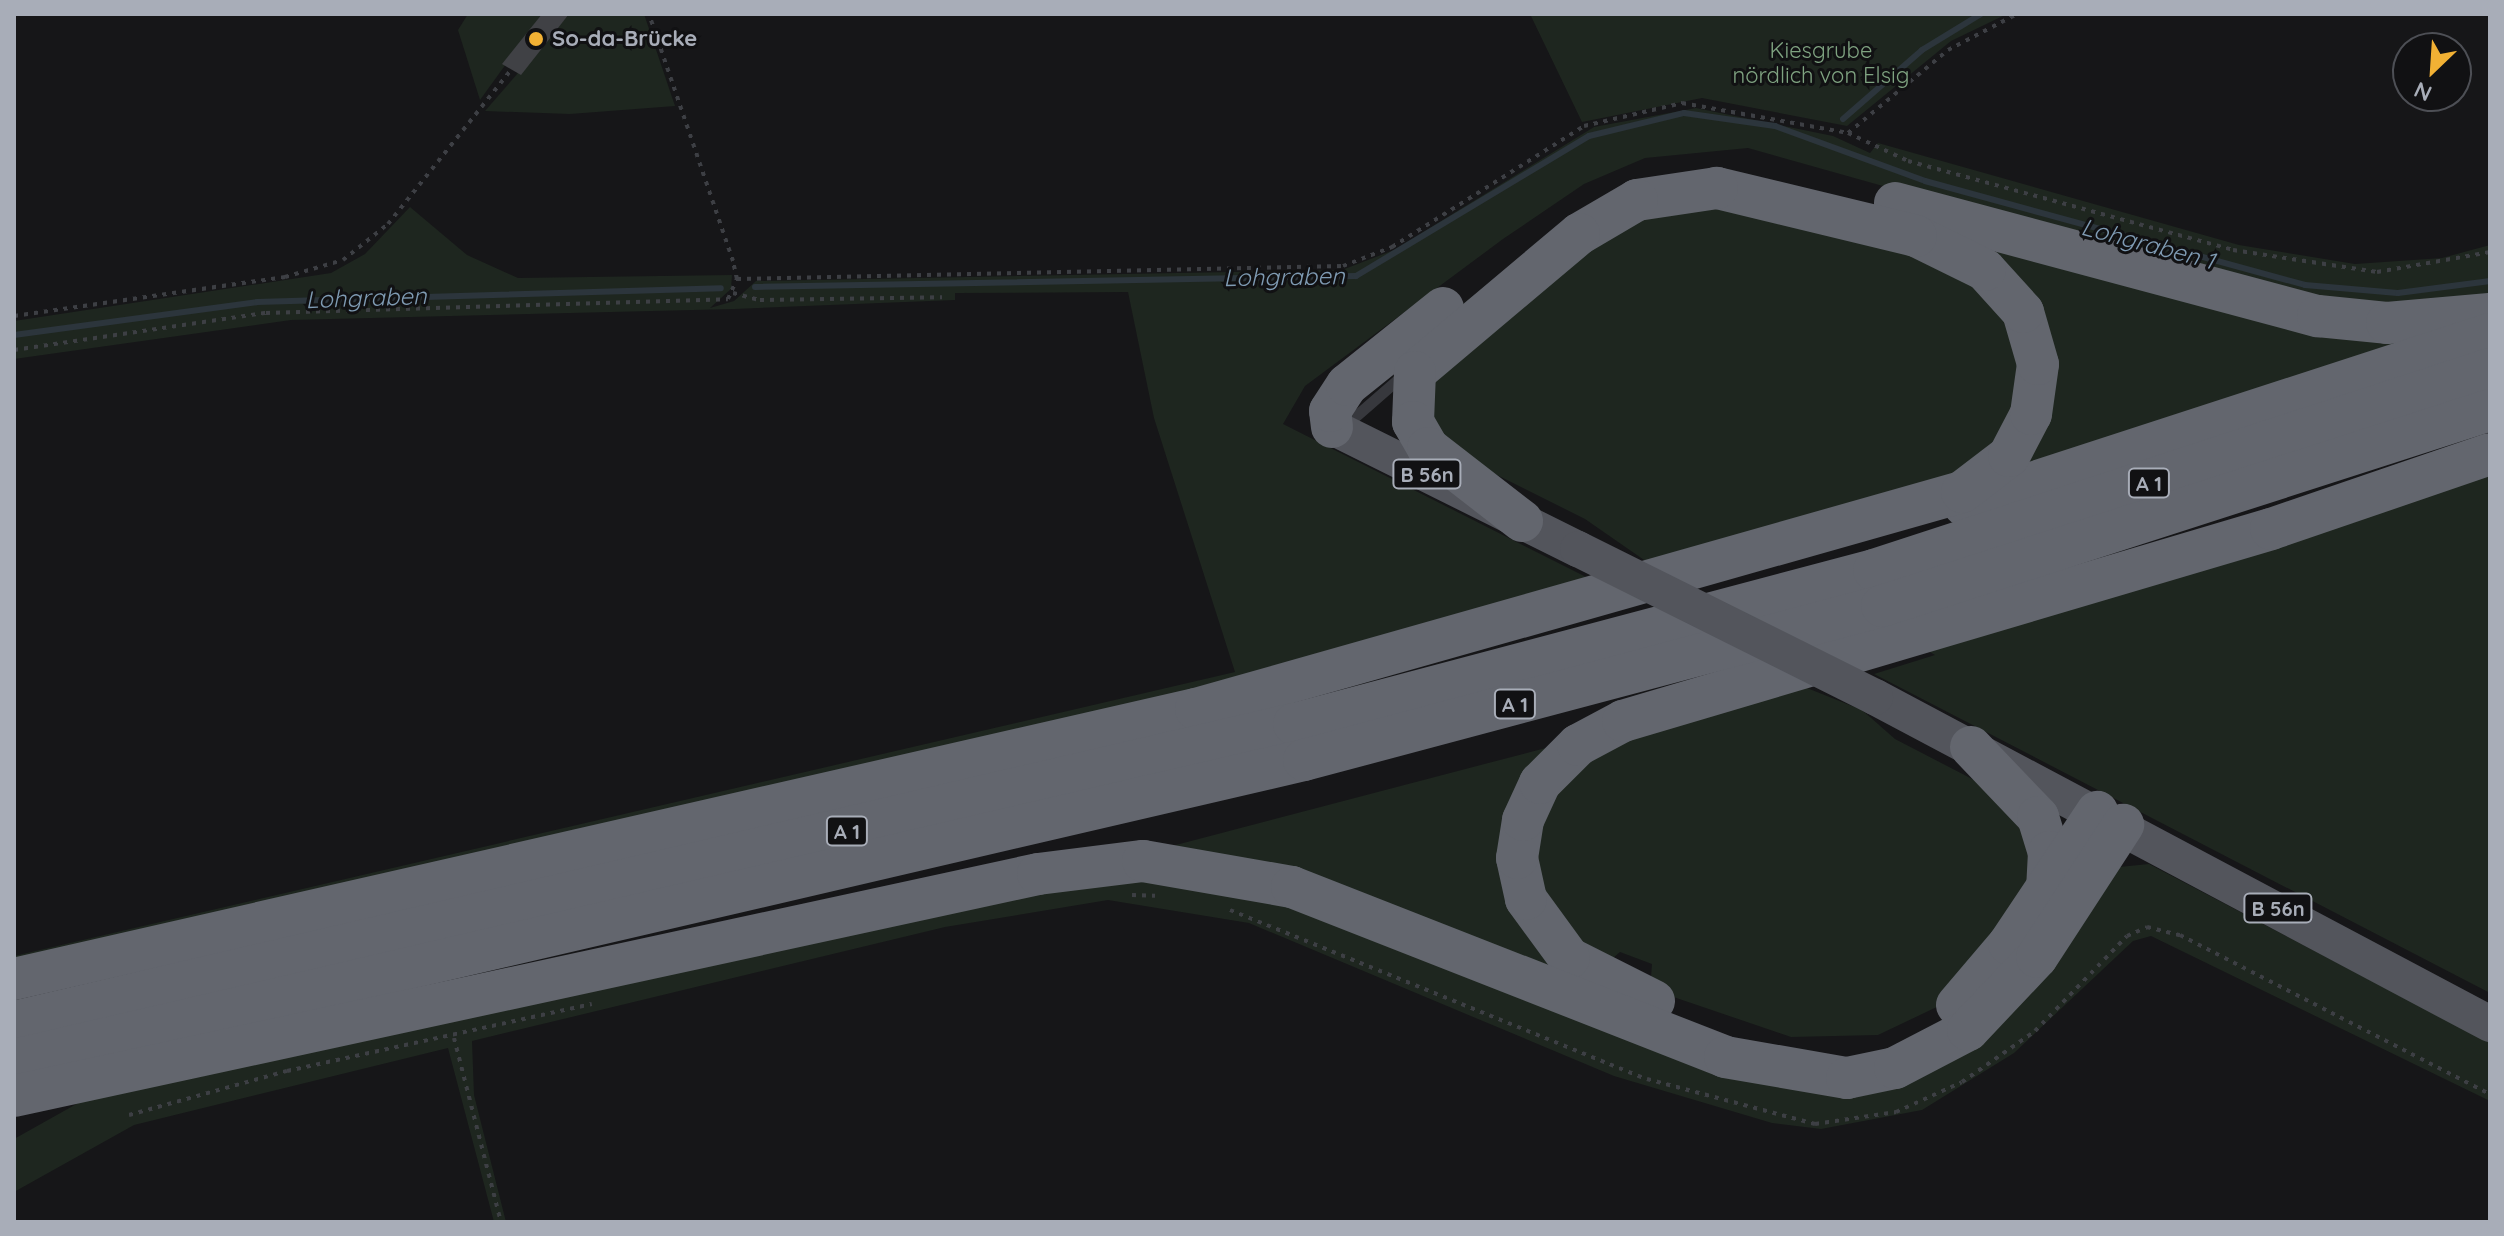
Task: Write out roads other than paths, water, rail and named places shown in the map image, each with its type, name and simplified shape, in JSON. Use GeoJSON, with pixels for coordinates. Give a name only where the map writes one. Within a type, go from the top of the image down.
{"type":"FeatureCollection","features":[{"type":"Feature","properties":{"kind":"highway"},"geometry":{"type":"LineString","coordinates":[[1336,429],[1330,411],[1347,385],[1566,210],[1625,176],[1689,161],[1767,168],[2318,316],[2402,323],[2490,314]]}},
{"type":"Feature","properties":{"kind":"highway"},"geometry":{"type":"LineString","coordinates":[[1522,521],[1444,463],[1418,433],[1410,394],[1420,363],[1579,234],[1618,209],[1674,189],[1760,195],[1916,236],[1985,270],[2023,312],[2038,364],[2031,414],[2009,456],[1962,492],[1784,548]]}},
{"type":"Feature","properties":{"kind":"highway"},"geometry":{"type":"LineString","coordinates":[[14,979],[1196,709],[1784,548],[1969,503],[2490,334]]}},
{"type":"Feature","properties":{"kind":"highway","name":"A 1"},"geometry":{"type":"LineString","coordinates":[[14,1022],[1294,724],[1874,570],[2490,369]]}},
{"type":"Feature","properties":{"kind":"highway","name":"A 1"},"geometry":{"type":"LineString","coordinates":[[14,1060],[1304,760],[1882,606],[2490,410]]}},
{"type":"Feature","properties":{"kind":"highway"},"geometry":{"type":"LineString","coordinates":[[2110,818],[2047,887],[1992,966],[1941,1017],[1881,1045],[1810,1049],[1714,1024],[1610,983],[1569,958],[1526,899],[1519,836],[1550,769],[1623,721],[2271,529],[2490,454]]}},
{"type":"Feature","properties":{"kind":"highway"},"geometry":{"type":"LineString","coordinates":[[1971,747],[2038,817],[2049,852],[2047,887]]}},
{"type":"Feature","properties":{"kind":"highway"},"geometry":{"type":"LineString","coordinates":[[808,922],[964,879],[1304,760]]}},
{"type":"Feature","properties":{"kind":"highway"},"geometry":{"type":"LineString","coordinates":[[14,1096],[261,1045],[808,922],[1072,867],[1200,866],[1292,887],[1725,1057],[1847,1078],[1895,1068],[1968,1030],[2037,957],[2110,818]]}},
{"type":"Feature","properties":{"kind":"highway"},"geometry":{"type":"LineString","coordinates":[[14,1128],[79,1095],[261,1045]]}},
{"type":"Feature","properties":{"kind":"main road","name":"B 56n"},"geometry":{"type":"LineString","coordinates":[[1336,429],[1875,697],[2110,818],[2490,1024]]}},
{"type":"Feature","properties":{"kind":"lane"},"geometry":{"type":"LineString","coordinates":[[1336,429],[1420,363]]}},
{"type":"Feature","properties":{"kind":"waterway"},"geometry":{"type":"LineString","coordinates":[[1843,119],[1922,50],[1981,14]]}},
{"type":"Feature","properties":{"kind":"waterway","name":"Lohgraben"},"geometry":{"type":"LineString","coordinates":[[755,287],[1356,276],[1589,136],[1684,113],[1775,126],[1925,181],[2305,285],[2398,293],[2490,281]]}},
{"type":"Feature","properties":{"kind":"waterway","name":"Lohgraben"},"geometry":{"type":"LineString","coordinates":[[14,335],[257,302],[721,288]]}},
{"type":"Feature","properties":{"kind":"place","name":"So-da-Brücke"},"geometry":{"type":"Point","coordinates":[536,39]}},
{"type":"Feature","properties":{"kind":"park label","name":"Kiesgrube nördlich von Elsig"},"geometry":{"type":"Point","coordinates":[1821,62]}},
{"type":"Feature","properties":{"kind":"water label","name":"Lohgraben 1"},"geometry":{"type":"Point","coordinates":[2148,244]}}]}
